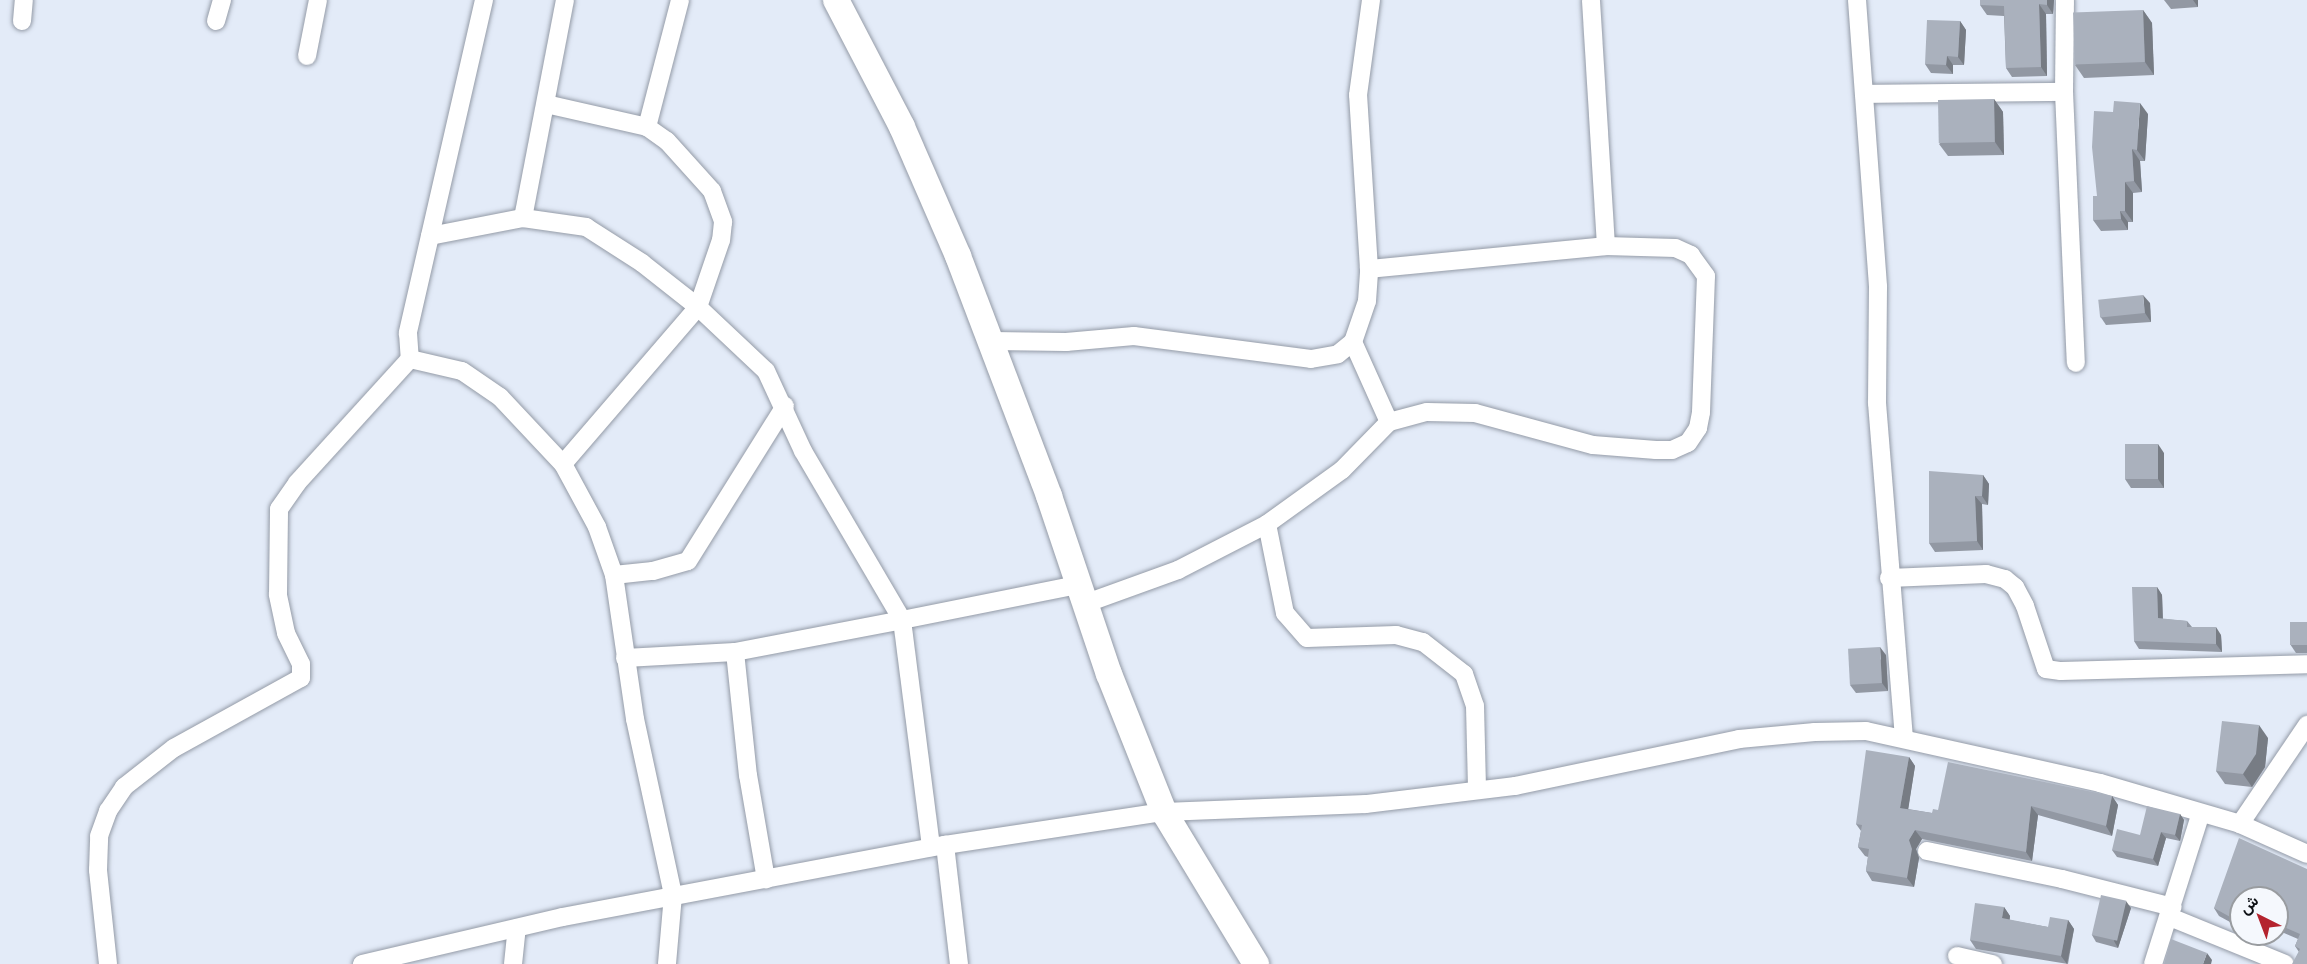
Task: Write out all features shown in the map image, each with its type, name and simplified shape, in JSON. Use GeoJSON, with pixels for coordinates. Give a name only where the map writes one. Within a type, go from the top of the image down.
{"type":"FeatureCollection","features":[{"type":"Feature","properties":{"kind":"street"},"geometry":{"type":"LineString","coordinates":[[22,21],[24,0]]}},
{"type":"Feature","properties":{"kind":"street"},"geometry":{"type":"LineString","coordinates":[[216,21],[222,0]]}},
{"type":"Feature","properties":{"kind":"street"},"geometry":{"type":"LineString","coordinates":[[307,56],[318,0]]}},
{"type":"Feature","properties":{"kind":"street"},"geometry":{"type":"LineString","coordinates":[[108,964],[98,870],[99,836],[108,811],[124,787],[174,748],[301,678],[301,664],[286,633],[278,594],[279,508],[297,483],[410,359],[408,333],[484,0]]}},
{"type":"Feature","properties":{"kind":"street"},"geometry":{"type":"LineString","coordinates":[[523,218],[565,0]]}},
{"type":"Feature","properties":{"kind":"street"},"geometry":{"type":"LineString","coordinates":[[647,127],[680,0]]}},
{"type":"Feature","properties":{"kind":"street"},"geometry":{"type":"LineString","coordinates":[[836,0],[902,127],[992,341],[1049,496],[1080,594],[1164,812],[1256,964]]}},
{"type":"Feature","properties":{"kind":"street"},"geometry":{"type":"LineString","coordinates":[[992,341],[1066,342],[1134,336],[1311,359],[1338,354],[1353,342],[1367,301],[1369,269],[1358,95],[1371,0]]}},
{"type":"Feature","properties":{"kind":"street"},"geometry":{"type":"LineString","coordinates":[[1591,0],[1606,246]]}},
{"type":"Feature","properties":{"kind":"street"},"geometry":{"type":"LineString","coordinates":[[1857,0],[1878,287],[1877,403],[1889,578],[1904,738]]}},
{"type":"Feature","properties":{"kind":"street"},"geometry":{"type":"LineString","coordinates":[[2065,0],[2064,92],[2076,363]]}},
{"type":"Feature","properties":{"kind":"street"},"geometry":{"type":"LineString","coordinates":[[1864,94],[2064,92]]}},
{"type":"Feature","properties":{"kind":"street"},"geometry":{"type":"LineString","coordinates":[[546,104],[647,127],[688,164],[720,207],[721,240],[698,307],[563,464]]}},
{"type":"Feature","properties":{"kind":"street"},"geometry":{"type":"LineString","coordinates":[[430,236],[523,218],[586,227],[642,263],[698,307],[766,371],[803,451],[902,620],[959,964]]}},
{"type":"Feature","properties":{"kind":"street"},"geometry":{"type":"LineString","coordinates":[[625,658],[735,652],[902,620],[1080,594],[1178,570],[1267,524],[1342,470],[1389,422],[1427,412],[1475,413],[1593,445],[1656,450],[1688,443],[1698,428],[1701,412],[1706,276],[1691,255],[1675,248],[1606,246],[1369,269]]}},
{"type":"Feature","properties":{"kind":"street"},"geometry":{"type":"LineString","coordinates":[[1353,342],[1389,422]]}},
{"type":"Feature","properties":{"kind":"street"},"geometry":{"type":"LineString","coordinates":[[410,359],[462,371],[500,397],[563,464],[597,527],[614,575],[625,658],[673,895],[667,964]]}},
{"type":"Feature","properties":{"kind":"street"},"geometry":{"type":"LineString","coordinates":[[614,575],[653,571],[688,561],[784,406]]}},
{"type":"Feature","properties":{"kind":"street"},"geometry":{"type":"LineString","coordinates":[[1267,524],[1285,613],[1307,638],[1396,635],[1423,642],[1464,674],[1475,706],[1477,790]]}},
{"type":"Feature","properties":{"kind":"street"},"geometry":{"type":"LineString","coordinates":[[1889,578],[1986,574],[2005,579],[2015,587],[2025,606],[2046,669],[2061,672],[2307,664]]}},
{"type":"Feature","properties":{"kind":"street"},"geometry":{"type":"LineString","coordinates":[[735,652],[748,775],[766,879]]}},
{"type":"Feature","properties":{"kind":"street"},"geometry":{"type":"LineString","coordinates":[[2240,824],[2307,725]]}},
{"type":"Feature","properties":{"kind":"street"},"geometry":{"type":"LineString","coordinates":[[362,964],[673,895],[938,846],[1164,812],[1366,804],[1477,790],[1739,739],[1866,731],[2089,780],[2240,824],[2307,854]]}},
{"type":"Feature","properties":{"kind":"street"},"geometry":{"type":"LineString","coordinates":[[2153,964],[2172,912],[2201,813]]}},
{"type":"Feature","properties":{"kind":"street"},"geometry":{"type":"LineString","coordinates":[[1927,851],[2062,879],[2172,912],[2273,962]]}},
{"type":"Feature","properties":{"kind":"street"},"geometry":{"type":"LineString","coordinates":[[513,964],[518,928]]}},
{"type":"Feature","properties":{"kind":"street"},"geometry":{"type":"LineString","coordinates":[[1957,956],[1993,964]]}},
{"type":"Feature","properties":{"kind":"building"},"geometry":{"type":"Polygon","coordinates":[[[1980,0],[2047,0],[2047,5],[2039,4],[2041,67],[2006,68],[2004,6],[1980,5],[1980,0]]]}},
{"type":"Feature","properties":{"kind":"building"},"geometry":{"type":"Polygon","coordinates":[[[2143,10],[2145,62],[2075,64],[2073,12],[2143,10]]]}},
{"type":"Feature","properties":{"kind":"building"},"geometry":{"type":"Polygon","coordinates":[[[1927,20],[1960,21],[1958,57],[1947,56],[1946,65],[1925,64],[1927,20]]]}},
{"type":"Feature","properties":{"kind":"building"},"geometry":{"type":"Polygon","coordinates":[[[1994,99],[1995,142],[1939,143],[1938,100],[1994,99]]]}},
{"type":"Feature","properties":{"kind":"building"},"geometry":{"type":"Polygon","coordinates":[[[2114,101],[2140,103],[2137,150],[2132,149],[2134,181],[2125,182],[2125,211],[2120,211],[2121,219],[2093,220],[2093,196],[2097,196],[2092,147],[2094,111],[2113,112],[2114,101]]]}},
{"type":"Feature","properties":{"kind":"building"},"geometry":{"type":"Polygon","coordinates":[[[2143,295],[2145,313],[2100,318],[2098,300],[2143,295]]]}},
{"type":"Feature","properties":{"kind":"building"},"geometry":{"type":"Polygon","coordinates":[[[2125,444],[2158,444],[2158,479],[2125,479],[2125,444]]]}},
{"type":"Feature","properties":{"kind":"building"},"geometry":{"type":"Polygon","coordinates":[[[1929,471],[1983,475],[1982,496],[1975,496],[1977,541],[1929,543],[1929,471]]]}},
{"type":"Feature","properties":{"kind":"building"},"geometry":{"type":"Polygon","coordinates":[[[2132,587],[2157,587],[2158,618],[2187,621],[2187,627],[2216,627],[2216,644],[2134,641],[2132,587]]]}},
{"type":"Feature","properties":{"kind":"building"},"geometry":{"type":"Polygon","coordinates":[[[2290,622],[2307,622],[2307,645],[2290,645],[2290,622]]]}},
{"type":"Feature","properties":{"kind":"building"},"geometry":{"type":"Polygon","coordinates":[[[1880,647],[1882,683],[1850,685],[1848,649],[1880,647]]]}},
{"type":"Feature","properties":{"kind":"building"},"geometry":{"type":"Polygon","coordinates":[[[2222,721],[2259,725],[2256,754],[2243,774],[2216,771],[2222,721]]]}},
{"type":"Feature","properties":{"kind":"building"},"geometry":{"type":"Polygon","coordinates":[[[1866,750],[1909,757],[1900,808],[1932,813],[1933,809],[1938,810],[1948,762],[2112,796],[2106,826],[2031,806],[2026,852],[1915,830],[1909,840],[1912,849],[1907,878],[1866,871],[1869,849],[1858,847],[1862,825],[1856,824],[1866,750]]]}},
{"type":"Feature","properties":{"kind":"building"},"geometry":{"type":"Polygon","coordinates":[[[2147,806],[2180,814],[2175,835],[2161,832],[2153,859],[2112,850],[2117,829],[2140,835],[2147,806]]]}},
{"type":"Feature","properties":{"kind":"building"},"geometry":{"type":"Polygon","coordinates":[[[2239,838],[2307,869],[2307,964],[2292,964],[2300,949],[2295,946],[2300,934],[2289,929],[2289,886],[2229,886],[2229,916],[2214,908],[2239,838]]]}},
{"type":"Feature","properties":{"kind":"building"},"geometry":{"type":"Polygon","coordinates":[[[2101,895],[2126,901],[2117,941],[2092,935],[2101,895]]]}},
{"type":"Feature","properties":{"kind":"building"},"geometry":{"type":"Polygon","coordinates":[[[1975,903],[2004,907],[2002,918],[2048,927],[2050,917],[2068,920],[2061,956],[1970,940],[1975,903]]]}},
{"type":"Feature","properties":{"kind":"building"},"geometry":{"type":"Polygon","coordinates":[[[2171,939],[2207,953],[2203,964],[2164,964],[2171,939]]]}}]}
